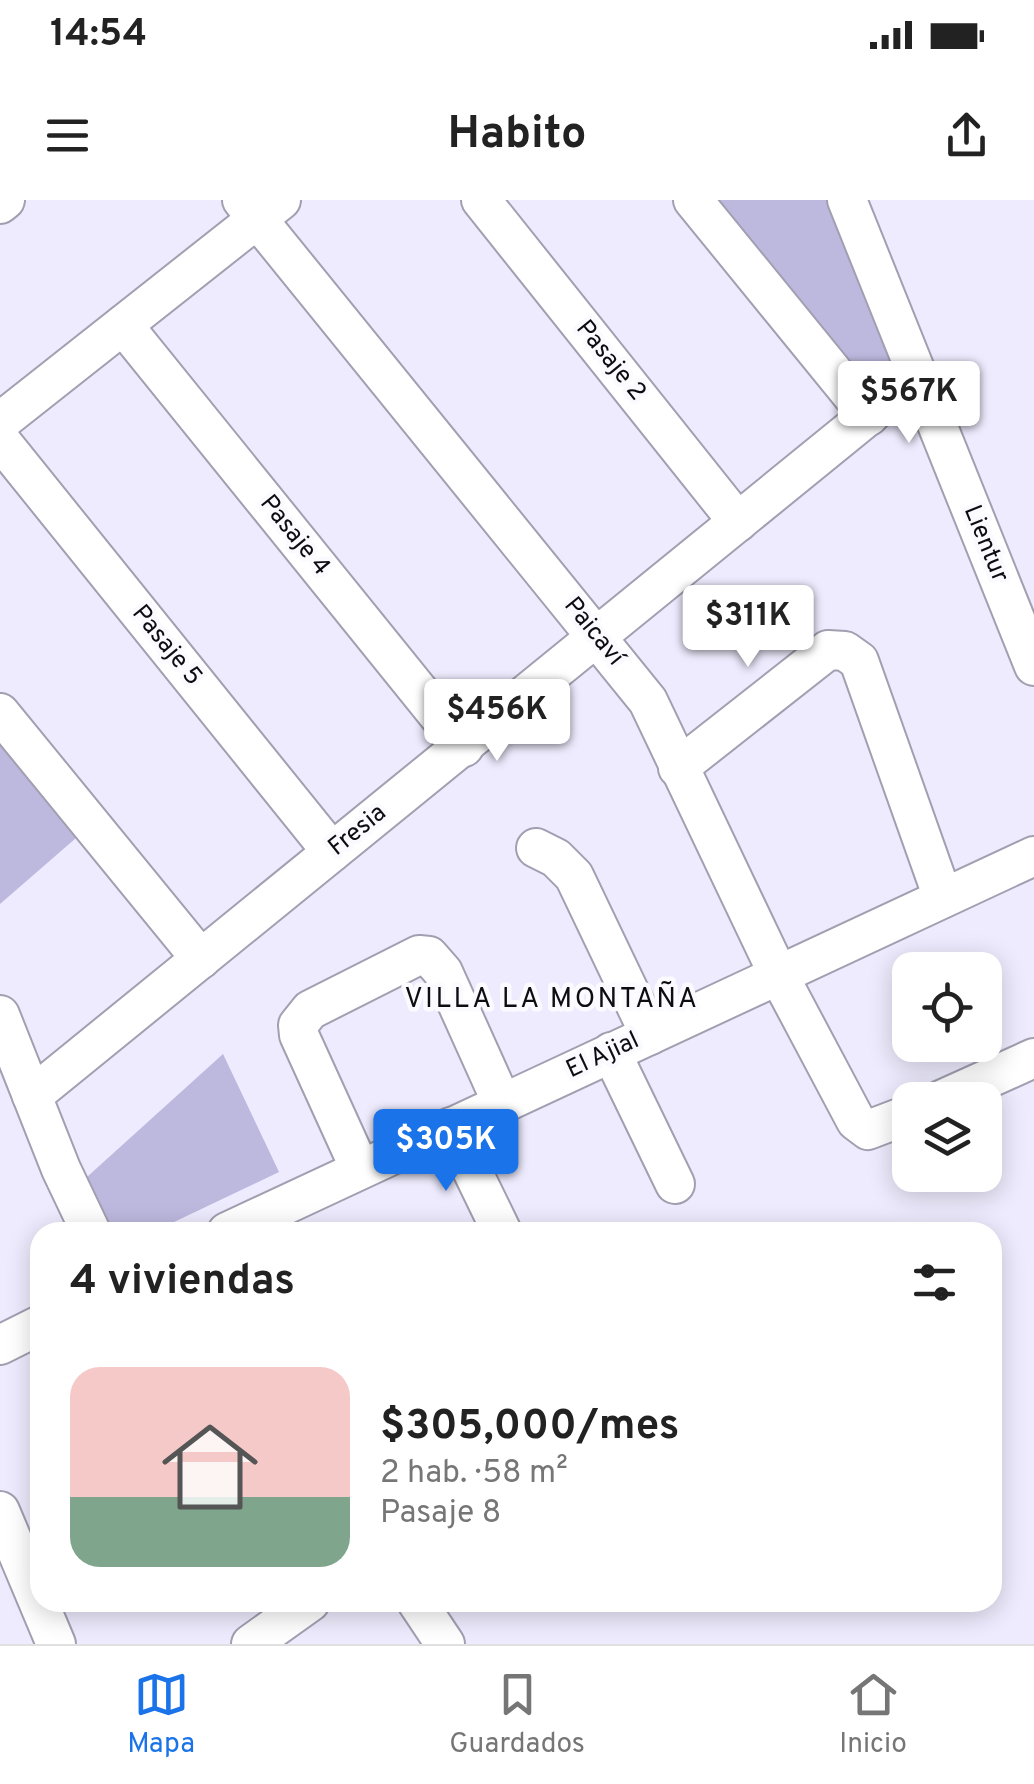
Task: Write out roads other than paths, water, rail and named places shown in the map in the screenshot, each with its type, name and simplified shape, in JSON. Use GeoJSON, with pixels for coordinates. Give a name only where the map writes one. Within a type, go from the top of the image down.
{"type":"FeatureCollection","features":[{"type":"Feature","properties":{"kind":"street","name":"Pasaje 2"},"geometry":{"type":"LineString","coordinates":[[481,200],[738,522]]}},
{"type":"Feature","properties":{"kind":"street"},"geometry":{"type":"LineString","coordinates":[[693,200],[869,416]]}},
{"type":"Feature","properties":{"kind":"street","name":"Lientur"},"geometry":{"type":"LineString","coordinates":[[847,200],[1034,666]]}},
{"type":"Feature","properties":{"kind":"street"},"geometry":{"type":"LineString","coordinates":[[0,422],[124,325],[260,206]]}},
{"type":"Feature","properties":{"kind":"street","name":"Paicaví"},"geometry":{"type":"LineString","coordinates":[[260,206],[648,701],[778,974],[856,1121],[868,1130],[892,1121]]}},
{"type":"Feature","properties":{"kind":"street","name":"Pasaje 4"},"geometry":{"type":"LineString","coordinates":[[124,325],[464,746]]}},
{"type":"Feature","properties":{"kind":"street","name":"Fresia"},"geometry":{"type":"LineString","coordinates":[[32,1096],[917,376]]}},
{"type":"Feature","properties":{"kind":"street","name":"Pasaje 5"},"geometry":{"type":"LineString","coordinates":[[0,440],[332,852]]}},
{"type":"Feature","properties":{"kind":"street"},"geometry":{"type":"LineString","coordinates":[[678,768],[828,650],[845,651],[859,662],[943,898]]}},
{"type":"Feature","properties":{"kind":"street"},"geometry":{"type":"LineString","coordinates":[[0,713],[202,958]]}},
{"type":"Feature","properties":{"kind":"street"},"geometry":{"type":"LineString","coordinates":[[536,848],[556,858],[574,876],[650,1034]]}},
{"type":"Feature","properties":{"kind":"street","name":"El Ajial"},"geometry":{"type":"LineString","coordinates":[[292,1218],[360,1169],[1034,856]]}},
{"type":"Feature","properties":{"kind":"street"},"geometry":{"type":"LineString","coordinates":[[360,1169],[299,1035],[298,1025],[310,1010],[419,955],[429,956],[443,972],[502,1103]]}},
{"type":"Feature","properties":{"kind":"street"},"geometry":{"type":"LineString","coordinates":[[0,1015],[88,1222]]}},
{"type":"Feature","properties":{"kind":"street"},"geometry":{"type":"LineString","coordinates":[[611,1052],[675,1184]]}},
{"type":"Feature","properties":{"kind":"street"},"geometry":{"type":"LineString","coordinates":[[981,1082],[1034,1058]]}},
{"type":"Feature","properties":{"kind":"street"},"geometry":{"type":"LineString","coordinates":[[451,1126],[497,1222]]}},
{"type":"Feature","properties":{"kind":"street"},"geometry":{"type":"LineString","coordinates":[[0,1345],[30,1331]]}},
{"type":"Feature","properties":{"kind":"street"},"geometry":{"type":"LineString","coordinates":[[0,1511],[30,1582]]}},
{"type":"Feature","properties":{"kind":"street"},"geometry":{"type":"LineString","coordinates":[[43,1612],[56,1644]]}},
{"type":"Feature","properties":{"kind":"street"},"geometry":{"type":"LineString","coordinates":[[263,1625],[290,1612]]}},
{"type":"Feature","properties":{"kind":"street"},"geometry":{"type":"LineString","coordinates":[[424,1612],[445,1644]]}},
{"type":"Feature","properties":{"kind":"district","name":"VILLA LA MONTAÑA"},"geometry":{"type":"Point","coordinates":[552,1000]}}]}
